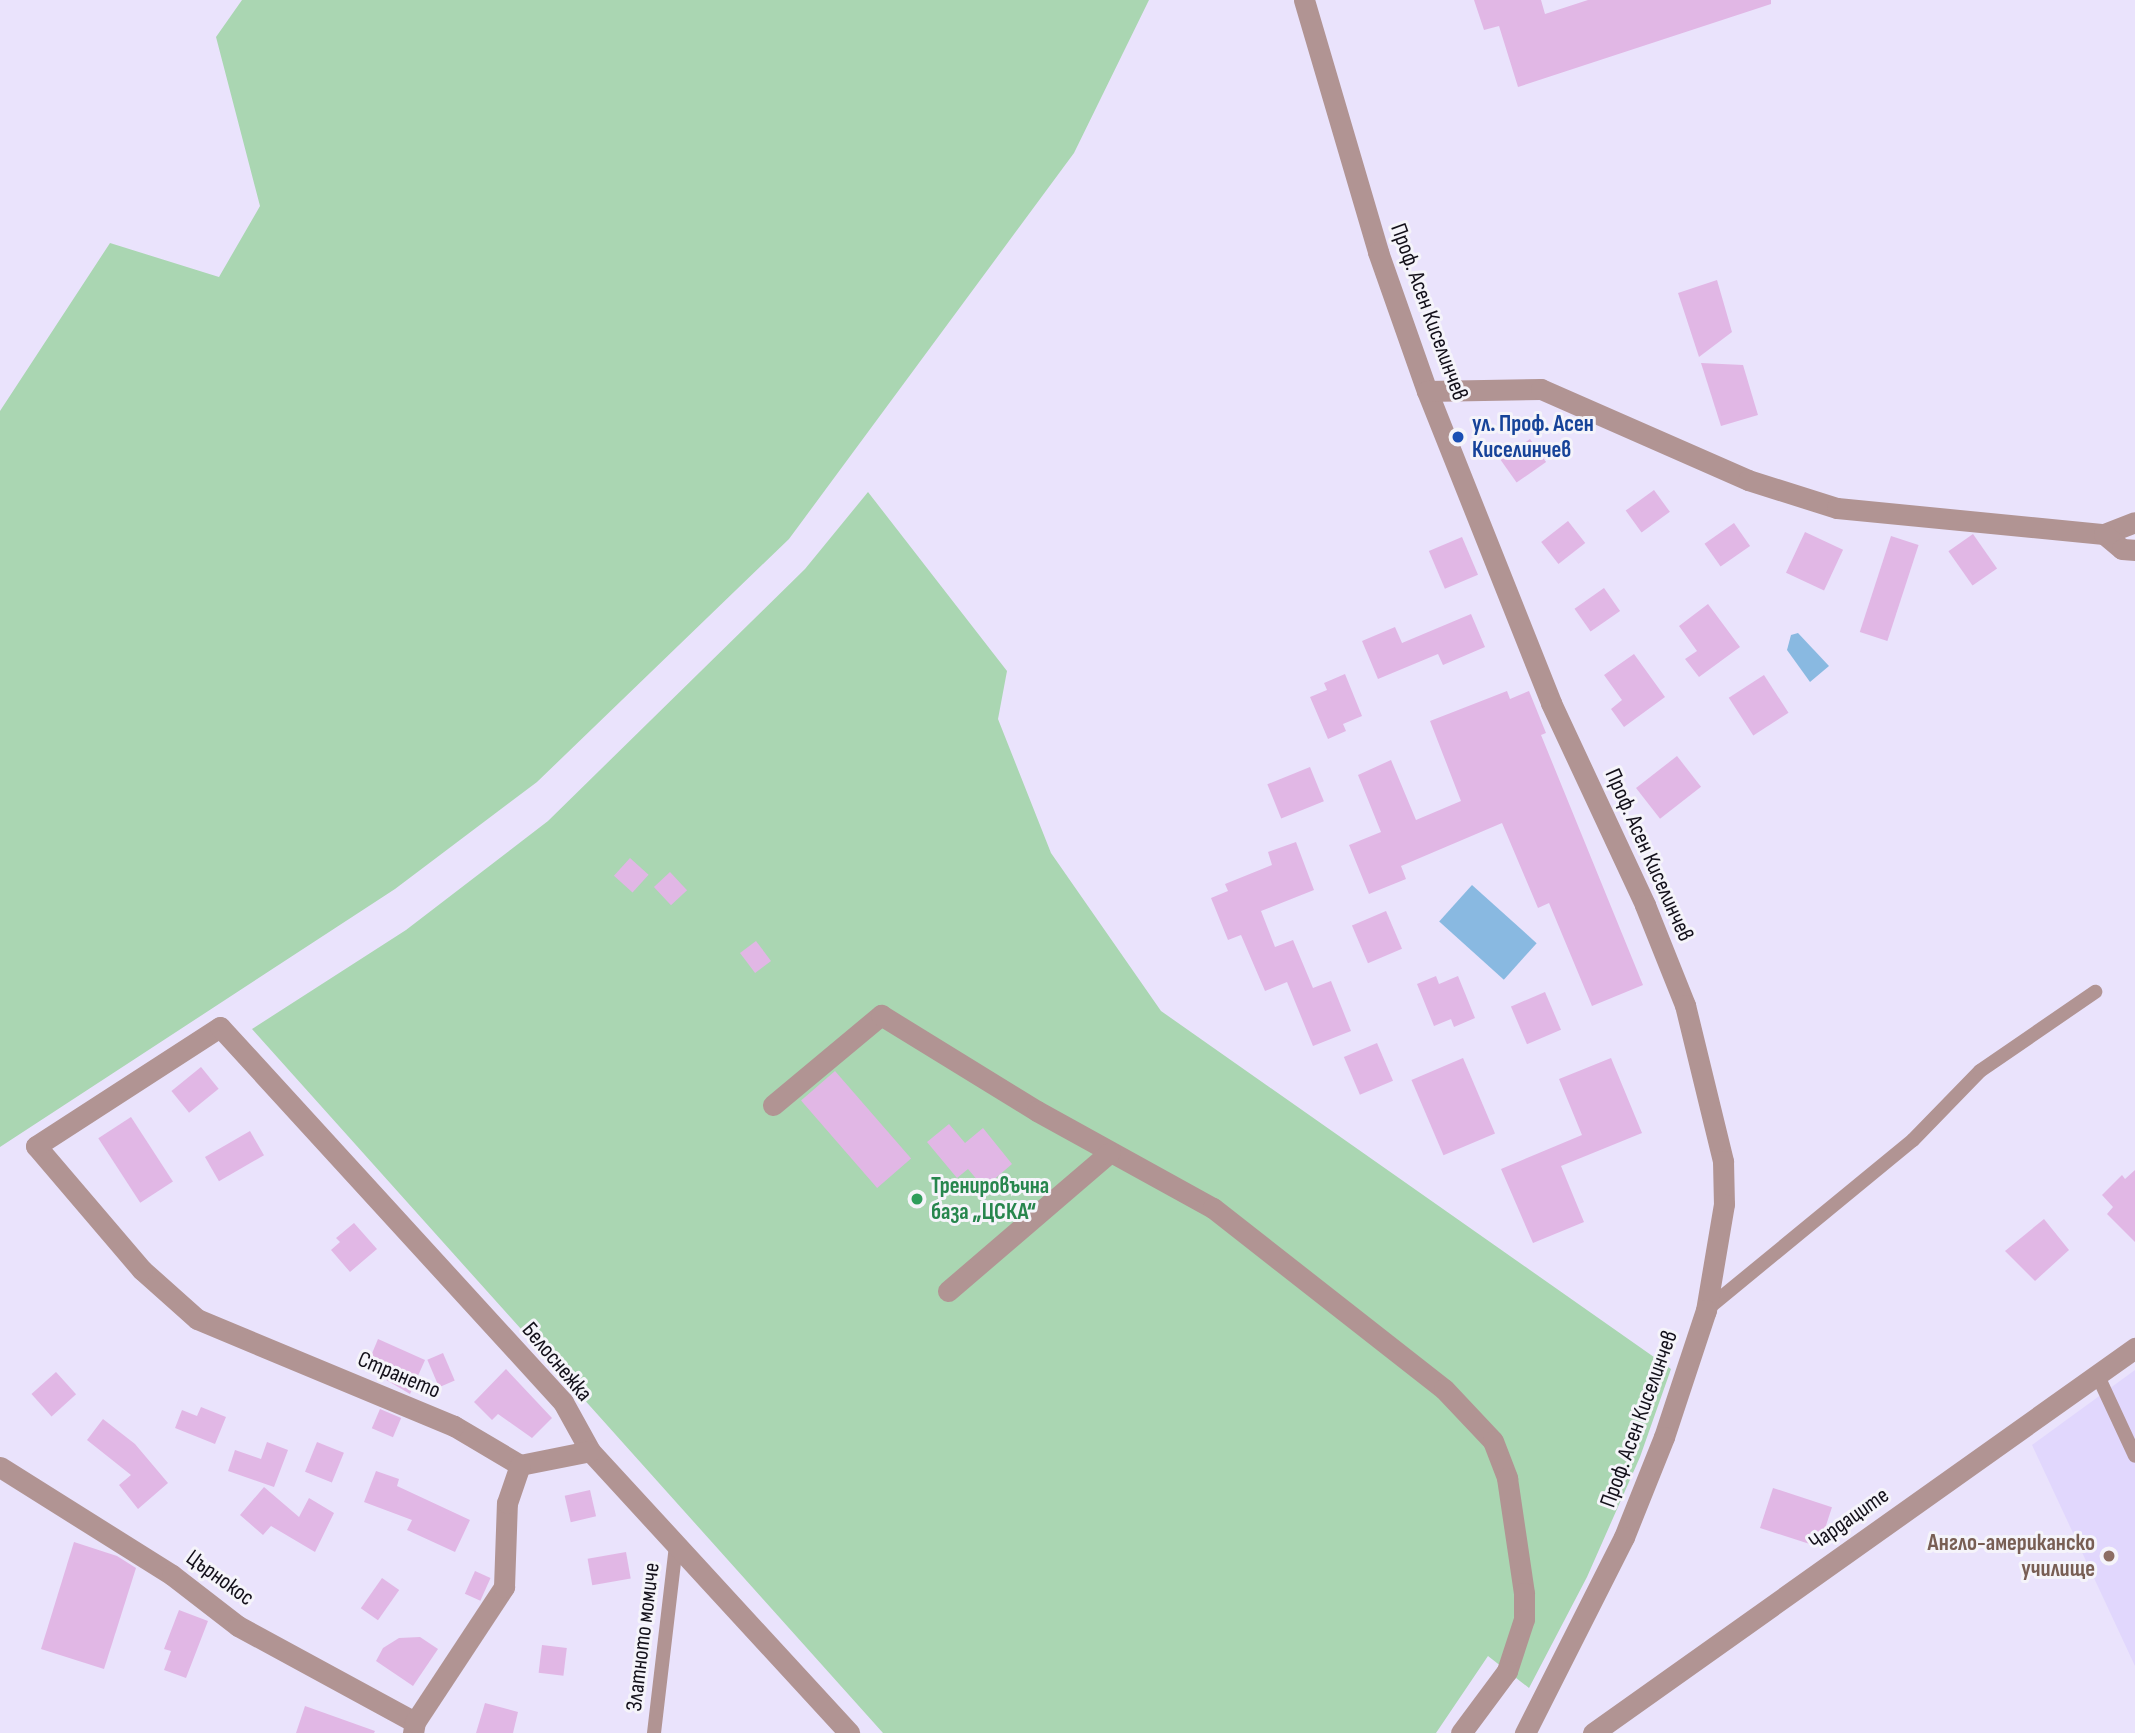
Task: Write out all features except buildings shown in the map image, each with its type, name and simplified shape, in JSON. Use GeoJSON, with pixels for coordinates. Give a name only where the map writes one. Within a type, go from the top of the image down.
{"type":"FeatureCollection","features":[{"type":"Feature","properties":{"kind":"street","name":"Проф. Асен Киселинчев"},"geometry":{"type":"LineString","coordinates":[[1304,0],[1378,252],[1427,391],[1551,703],[1645,905],[1685,1005],[1723,1161],[1724,1203],[1706,1310],[1664,1437],[1624,1537],[1525,1733]]}},
{"type":"Feature","properties":{"kind":"street"},"geometry":{"type":"LineString","coordinates":[[1427,391],[1541,389],[1748,480],[1837,508],[2104,534],[2135,522]]}},
{"type":"Feature","properties":{"kind":"street"},"geometry":{"type":"LineString","coordinates":[[2104,534],[2122,549],[2135,550]]}},
{"type":"Feature","properties":{"kind":"street"},"geometry":{"type":"LineString","coordinates":[[773,1105],[881,1015],[1110,1152],[1178,1187],[1243,1230],[1444,1389],[1493,1441],[1507,1478],[1524,1619],[1507,1671],[1461,1733]]}},
{"type":"Feature","properties":{"kind":"street","name":"Белоснежка"},"geometry":{"type":"LineString","coordinates":[[36,1146],[220,1027],[563,1402],[590,1451],[849,1733]]}},
{"type":"Feature","properties":{"kind":"street","name":"Странето"},"geometry":{"type":"LineString","coordinates":[[36,1146],[142,1270],[197,1319],[454,1426],[520,1465]]}},
{"type":"Feature","properties":{"kind":"street"},"geometry":{"type":"LineString","coordinates":[[948,1291],[1110,1152]]}},
{"type":"Feature","properties":{"kind":"street","name":"Чардаците"},"geometry":{"type":"LineString","coordinates":[[1593,1733],[2135,1348]]}},
{"type":"Feature","properties":{"kind":"street"},"geometry":{"type":"LineString","coordinates":[[414,1728],[504,1587],[507,1503],[520,1465],[590,1451]]}},
{"type":"Feature","properties":{"kind":"street","name":"Църнокос"},"geometry":{"type":"LineString","coordinates":[[0,1467],[172,1575],[239,1626],[414,1728]]}},
{"type":"Feature","properties":{"kind":"lane"},"geometry":{"type":"LineString","coordinates":[[1706,1310],[1913,1140],[1980,1071],[2095,992]]}},
{"type":"Feature","properties":{"kind":"lane"},"geometry":{"type":"LineString","coordinates":[[2097,1374],[2135,1455]]}},
{"type":"Feature","properties":{"kind":"lane","name":"Златното момиче"},"geometry":{"type":"LineString","coordinates":[[654,1733],[676,1547]]}},
{"type":"Feature","properties":{"kind":"shaded area","name":"Англо-американско училище"},"geometry":{"type":"Polygon","coordinates":[[[2135,1370],[2135,1666],[2032,1445],[2135,1370]]]}},
{"type":"Feature","properties":{"kind":"green space"},"geometry":{"type":"Polygon","coordinates":[[[242,0],[1149,0],[1074,153],[789,539],[537,782],[395,889],[0,1147],[0,411],[110,243],[219,277],[260,206],[216,37],[242,0]]]}},
{"type":"Feature","properties":{"kind":"green space","name":"Тренировъчна база „ЦСКА“"},"geometry":{"type":"Polygon","coordinates":[[[868,492],[1007,671],[998,719],[1051,853],[1161,1011],[1671,1369],[1640,1457],[1587,1577],[1529,1688],[1488,1656],[1436,1733],[883,1733],[252,1029],[406,930],[548,821],[805,569],[868,492]]]}},
{"type":"Feature","properties":{"kind":"water"},"geometry":{"type":"Polygon","coordinates":[[[1798,633],[1829,666],[1810,682],[1787,650],[1791,635],[1798,633]]]}},
{"type":"Feature","properties":{"kind":"water"},"geometry":{"type":"Polygon","coordinates":[[[1472,885],[1537,943],[1504,980],[1439,921],[1472,885]]]}},
{"type":"Feature","properties":{"kind":"place","name":"ул. Проф. Асен Киселинчев"},"geometry":{"type":"Point","coordinates":[1458,437]}},
{"type":"Feature","properties":{"kind":"place","name":"Тренировъчна база „ЦСКА“"},"geometry":{"type":"Point","coordinates":[917,1199]}},
{"type":"Feature","properties":{"kind":"place","name":"Англо-американско училище"},"geometry":{"type":"Point","coordinates":[2109,1556]}}]}
